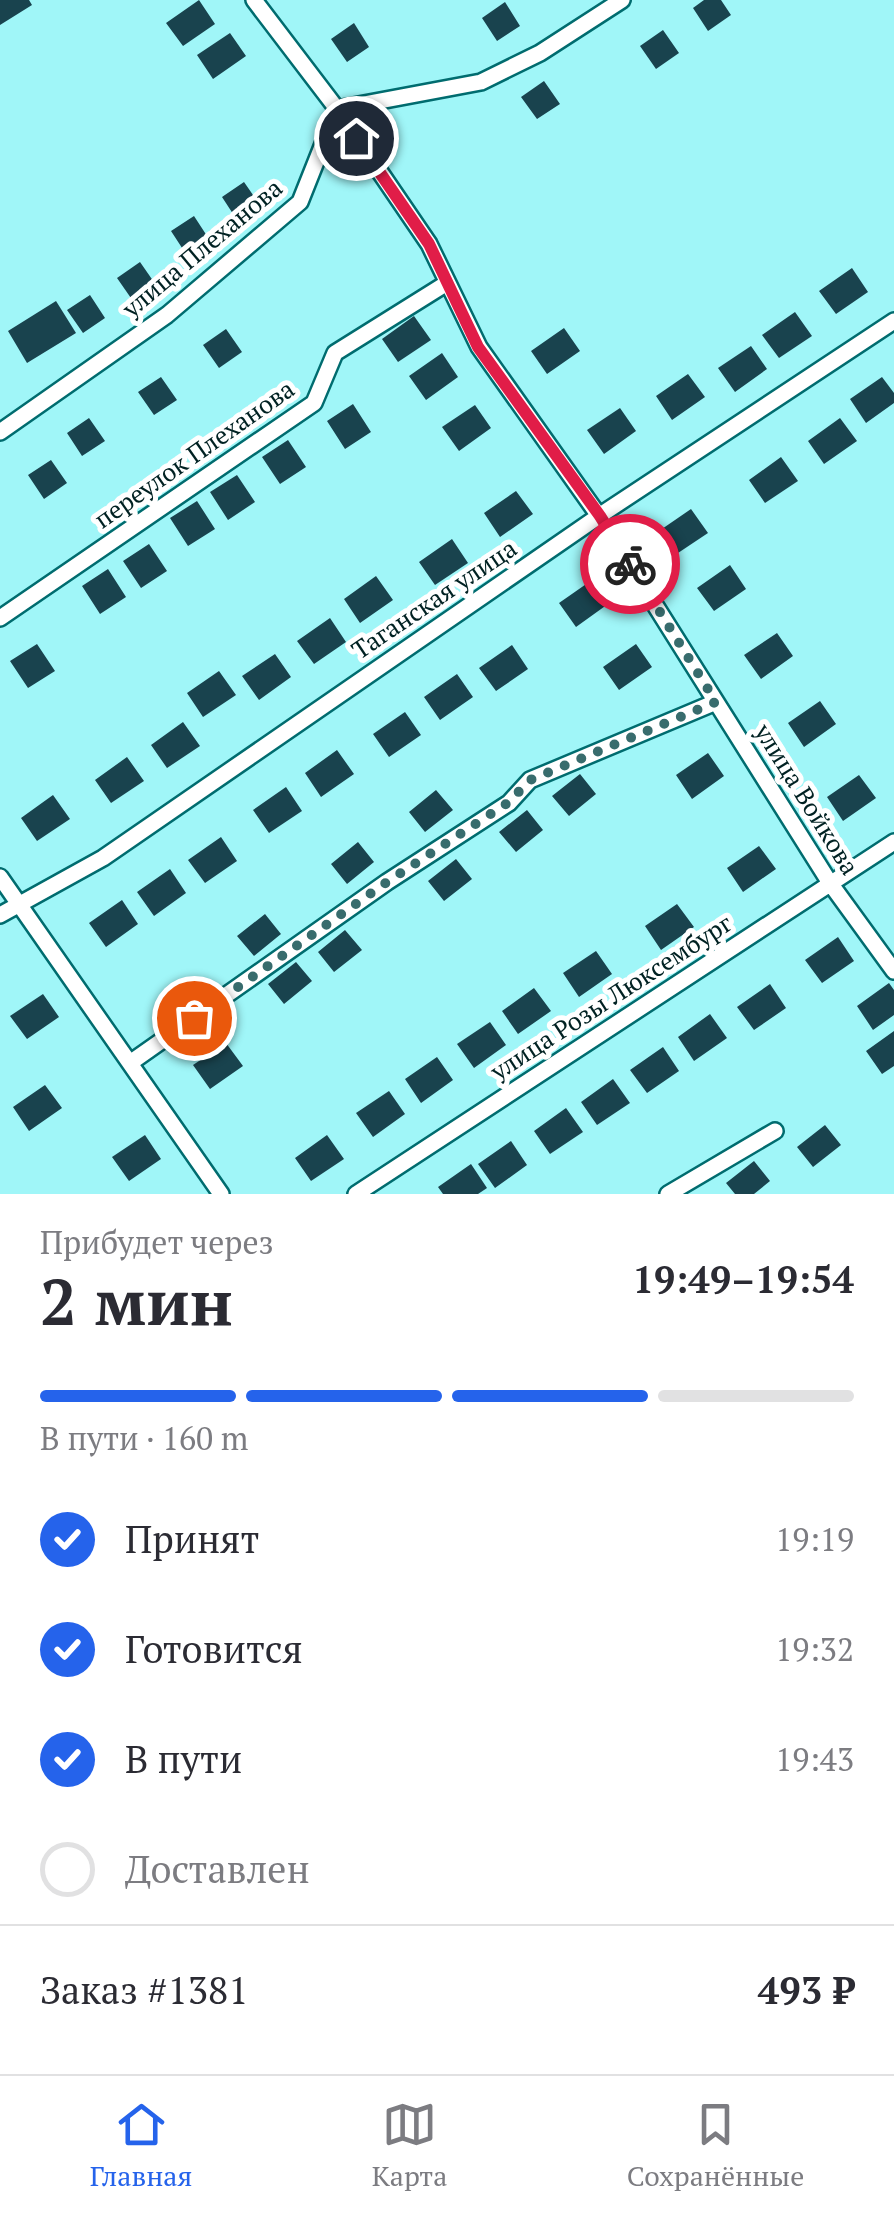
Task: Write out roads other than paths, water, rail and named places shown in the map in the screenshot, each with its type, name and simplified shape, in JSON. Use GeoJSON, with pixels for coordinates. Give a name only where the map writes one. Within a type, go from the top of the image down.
{"type":"FeatureCollection","features":[{"type":"Feature","properties":{"kind":"street","name":"улица Войкова"},"geometry":{"type":"LineString","coordinates":[[254,0],[337,109],[429,244],[478,347],[600,516],[830,884],[894,971]]}},
{"type":"Feature","properties":{"kind":"street"},"geometry":{"type":"LineString","coordinates":[[337,109],[481,82],[540,53],[622,0]]}},
{"type":"Feature","properties":{"kind":"street","name":"улица Плеханова"},"geometry":{"type":"LineString","coordinates":[[0,432],[168,314],[300,202],[337,109]]}},
{"type":"Feature","properties":{"kind":"street","name":"переулок Плеханова"},"geometry":{"type":"LineString","coordinates":[[0,618],[314,404],[336,353],[446,283]]}},
{"type":"Feature","properties":{"kind":"street","name":"Таганская улица"},"geometry":{"type":"LineString","coordinates":[[0,915],[103,858],[600,516],[894,321]]}},
{"type":"Feature","properties":{"kind":"street"},"geometry":{"type":"LineString","coordinates":[[130,1063],[387,882],[509,802],[530,780],[716,702]]}},
{"type":"Feature","properties":{"kind":"street","name":"улица Розы Люксембург"},"geometry":{"type":"LineString","coordinates":[[356,1194],[894,842]]}},
{"type":"Feature","properties":{"kind":"street"},"geometry":{"type":"LineString","coordinates":[[0,877],[220,1194]]}},
{"type":"Feature","properties":{"kind":"street"},"geometry":{"type":"LineString","coordinates":[[668,1194],[776,1130]]}}]}
